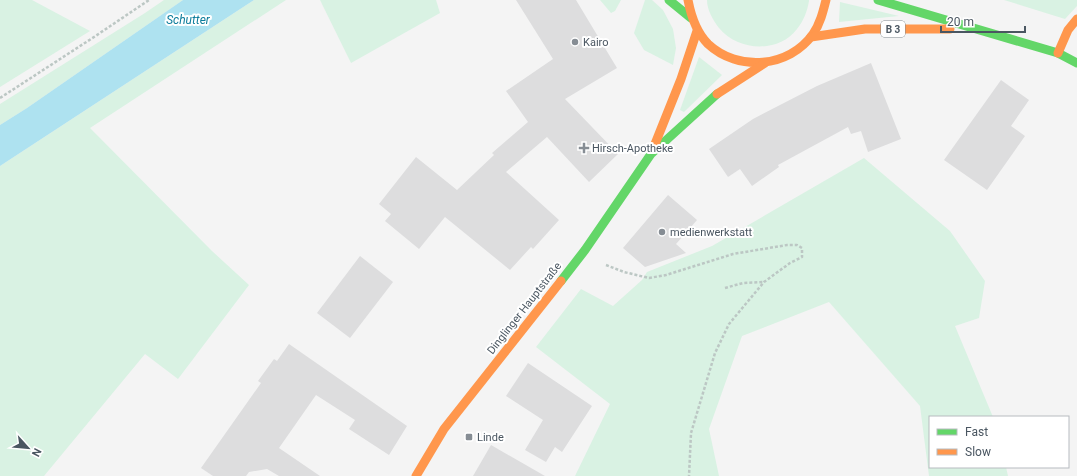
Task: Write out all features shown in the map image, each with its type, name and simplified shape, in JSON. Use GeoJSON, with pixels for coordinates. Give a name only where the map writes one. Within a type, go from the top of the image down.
{"type":"FeatureCollection","features":[{"type":"Feature","properties":{"kind":"street"},"geometry":{"type":"LineString","coordinates":[[669,0],[691,18]]}},
{"type":"Feature","properties":{"kind":"street"},"geometry":{"type":"LineString","coordinates":[[688,0],[691,18],[697,31],[710,46],[726,57],[745,63],[765,64],[791,55],[802,47],[822,19],[826,0]]}},
{"type":"Feature","properties":{"kind":"street","name":"B 3"},"geometry":{"type":"LineString","coordinates":[[878,0],[1058,53],[1077,63]]}},
{"type":"Feature","properties":{"kind":"street"},"geometry":{"type":"LineString","coordinates":[[1058,53],[1068,30],[1077,19]]}},
{"type":"Feature","properties":{"kind":"street","name":"B 3"},"geometry":{"type":"LineString","coordinates":[[811,36],[865,29],[975,29]]}},
{"type":"Feature","properties":{"kind":"street","name":"Dinglinger Hauptstraße"},"geometry":{"type":"LineString","coordinates":[[416,476],[444,429],[585,250],[651,154],[681,79],[697,31]]}},
{"type":"Feature","properties":{"kind":"street","name":"Dinglinger Hauptstraße"},"geometry":{"type":"LineString","coordinates":[[651,154],[714,96],[765,64]]}},
{"type":"Feature","properties":{"kind":"path"},"geometry":{"type":"LineString","coordinates":[[0,98],[149,0]]}},
{"type":"Feature","properties":{"kind":"path"},"geometry":{"type":"LineString","coordinates":[[599,263],[624,272],[649,278],[666,275],[733,254],[787,245],[797,245],[802,248],[802,257],[790,263],[764,282],[729,324],[715,352],[691,433],[689,476]]}},
{"type":"Feature","properties":{"kind":"path"},"geometry":{"type":"LineString","coordinates":[[725,288],[743,283],[764,282]]}},
{"type":"Feature","properties":{"kind":"green space"},"geometry":{"type":"Polygon","coordinates":[[[0,0],[32,0],[90,31],[0,87],[0,0]]]}},
{"type":"Feature","properties":{"kind":"green space"},"geometry":{"type":"Polygon","coordinates":[[[164,0],[183,0],[0,125],[0,104],[164,0]]]}},
{"type":"Feature","properties":{"kind":"green space"},"geometry":{"type":"Polygon","coordinates":[[[254,0],[286,0],[90,128],[212,251],[249,285],[178,379],[145,354],[44,476],[0,476],[0,166],[254,0]]]}},
{"type":"Feature","properties":{"kind":"green space"},"geometry":{"type":"Polygon","coordinates":[[[320,0],[436,0],[440,13],[351,63],[320,0]]]}},
{"type":"Feature","properties":{"kind":"green space"},"geometry":{"type":"Polygon","coordinates":[[[600,0],[621,0],[615,11],[611,13],[600,0]]]}},
{"type":"Feature","properties":{"kind":"green space"},"geometry":{"type":"Polygon","coordinates":[[[645,0],[652,0],[663,10],[673,29],[676,48],[673,65],[644,50],[634,33],[645,0]]]}},
{"type":"Feature","properties":{"kind":"green space"},"geometry":{"type":"Polygon","coordinates":[[[707,0],[809,1],[802,22],[789,37],[779,43],[769,46],[758,46],[747,45],[727,36],[719,28],[709,11],[707,0]]]}},
{"type":"Feature","properties":{"kind":"green space"},"geometry":{"type":"Polygon","coordinates":[[[1004,0],[1077,0],[1077,6],[1065,19],[1004,0]]]}},
{"type":"Feature","properties":{"kind":"green space"},"geometry":{"type":"Polygon","coordinates":[[[840,2],[899,16],[839,22],[840,2]]]}},
{"type":"Feature","properties":{"kind":"green space"},"geometry":{"type":"Polygon","coordinates":[[[699,57],[722,75],[684,112],[680,110],[699,57]]]}},
{"type":"Feature","properties":{"kind":"green space"},"geometry":{"type":"Polygon","coordinates":[[[864,158],[950,231],[985,281],[979,318],[955,326],[993,416],[929,416],[929,468],[1006,468],[1008,476],[929,476],[920,406],[829,302],[742,336],[709,429],[719,476],[575,476],[610,404],[536,347],[581,289],[613,306],[642,280],[647,272],[712,246],[864,158]]]}},
{"type":"Feature","properties":{"kind":"water","name":"Schutter"},"geometry":{"type":"Polygon","coordinates":[[[183,0],[254,0],[0,166],[0,125],[183,0]]]}},
{"type":"Feature","properties":{"kind":"building"},"geometry":{"type":"Polygon","coordinates":[[[516,0],[576,0],[617,68],[565,99],[618,154],[589,182],[547,137],[506,172],[559,220],[533,249],[531,247],[510,270],[445,217],[419,249],[385,221],[391,214],[379,204],[416,157],[457,190],[494,155],[492,153],[528,122],[506,91],[553,59],[516,0]]]}},
{"type":"Feature","properties":{"kind":"building"},"geometry":{"type":"Polygon","coordinates":[[[871,63],[901,139],[868,152],[861,131],[851,134],[848,127],[778,165],[779,167],[752,186],[740,169],[728,177],[709,149],[753,119],[817,86],[871,63]]]}},
{"type":"Feature","properties":{"kind":"building"},"geometry":{"type":"Polygon","coordinates":[[[1001,80],[1029,100],[1011,126],[1025,136],[987,190],[944,160],[1001,80]]]}},
{"type":"Feature","properties":{"kind":"building","name":"medienwerkstatt"},"geometry":{"type":"Polygon","coordinates":[[[668,195],[697,220],[676,244],[686,253],[645,267],[623,248],[668,195]]]}},
{"type":"Feature","properties":{"kind":"building"},"geometry":{"type":"Polygon","coordinates":[[[360,256],[393,282],[350,338],[317,313],[360,256]]]}},
{"type":"Feature","properties":{"kind":"building"},"geometry":{"type":"Polygon","coordinates":[[[289,344],[407,426],[389,455],[349,429],[355,420],[316,395],[279,448],[320,476],[279,476],[267,469],[249,472],[246,476],[213,476],[201,468],[261,383],[258,381],[274,359],[277,361],[289,344]]]}},
{"type":"Feature","properties":{"kind":"building"},"geometry":{"type":"Polygon","coordinates":[[[528,363],[592,406],[562,452],[555,447],[546,462],[525,450],[543,420],[506,396],[528,363]]]}},
{"type":"Feature","properties":{"kind":"building"},"geometry":{"type":"Polygon","coordinates":[[[491,445],[545,476],[473,476],[491,445]]]}},
{"type":"Feature","properties":{"kind":"traffic: fast"},"geometry":{"type":"LineString","coordinates":[[669,0],[691,18]]}},
{"type":"Feature","properties":{"kind":"traffic: fast"},"geometry":{"type":"LineString","coordinates":[[878,0],[1058,53],[1077,63]]}},
{"type":"Feature","properties":{"kind":"traffic: fast"},"geometry":{"type":"LineString","coordinates":[[561,281],[585,250],[651,154],[717,94]]}},
{"type":"Feature","properties":{"kind":"traffic: slow"},"geometry":{"type":"LineString","coordinates":[[688,0],[695,24],[700,34],[708,44],[720,53],[734,59],[748,62],[763,62],[777,59],[791,54],[803,45],[818,26],[826,0]]}},
{"type":"Feature","properties":{"kind":"traffic: slow"},"geometry":{"type":"LineString","coordinates":[[1058,53],[1068,30],[1077,19]]}},
{"type":"Feature","properties":{"kind":"traffic: slow"},"geometry":{"type":"LineString","coordinates":[[811,37],[865,29],[950,29]]}},
{"type":"Feature","properties":{"kind":"traffic: slow"},"geometry":{"type":"LineString","coordinates":[[653,149],[681,79],[697,31]]}},
{"type":"Feature","properties":{"kind":"traffic: slow"},"geometry":{"type":"LineString","coordinates":[[717,94],[765,63]]}},
{"type":"Feature","properties":{"kind":"traffic: slow"},"geometry":{"type":"LineString","coordinates":[[416,476],[444,429],[561,281]]}},
{"type":"Feature","properties":{"kind":"place","name":"Kairo"},"geometry":{"type":"Point","coordinates":[575,42]}},
{"type":"Feature","properties":{"kind":"place","name":"Hirsch-Apotheke"},"geometry":{"type":"Point","coordinates":[584,148]}},
{"type":"Feature","properties":{"kind":"place","name":"medienwerkstatt"},"geometry":{"type":"Point","coordinates":[662,232]}},
{"type":"Feature","properties":{"kind":"place","name":"Linde"},"geometry":{"type":"Point","coordinates":[469,437]}}]}
